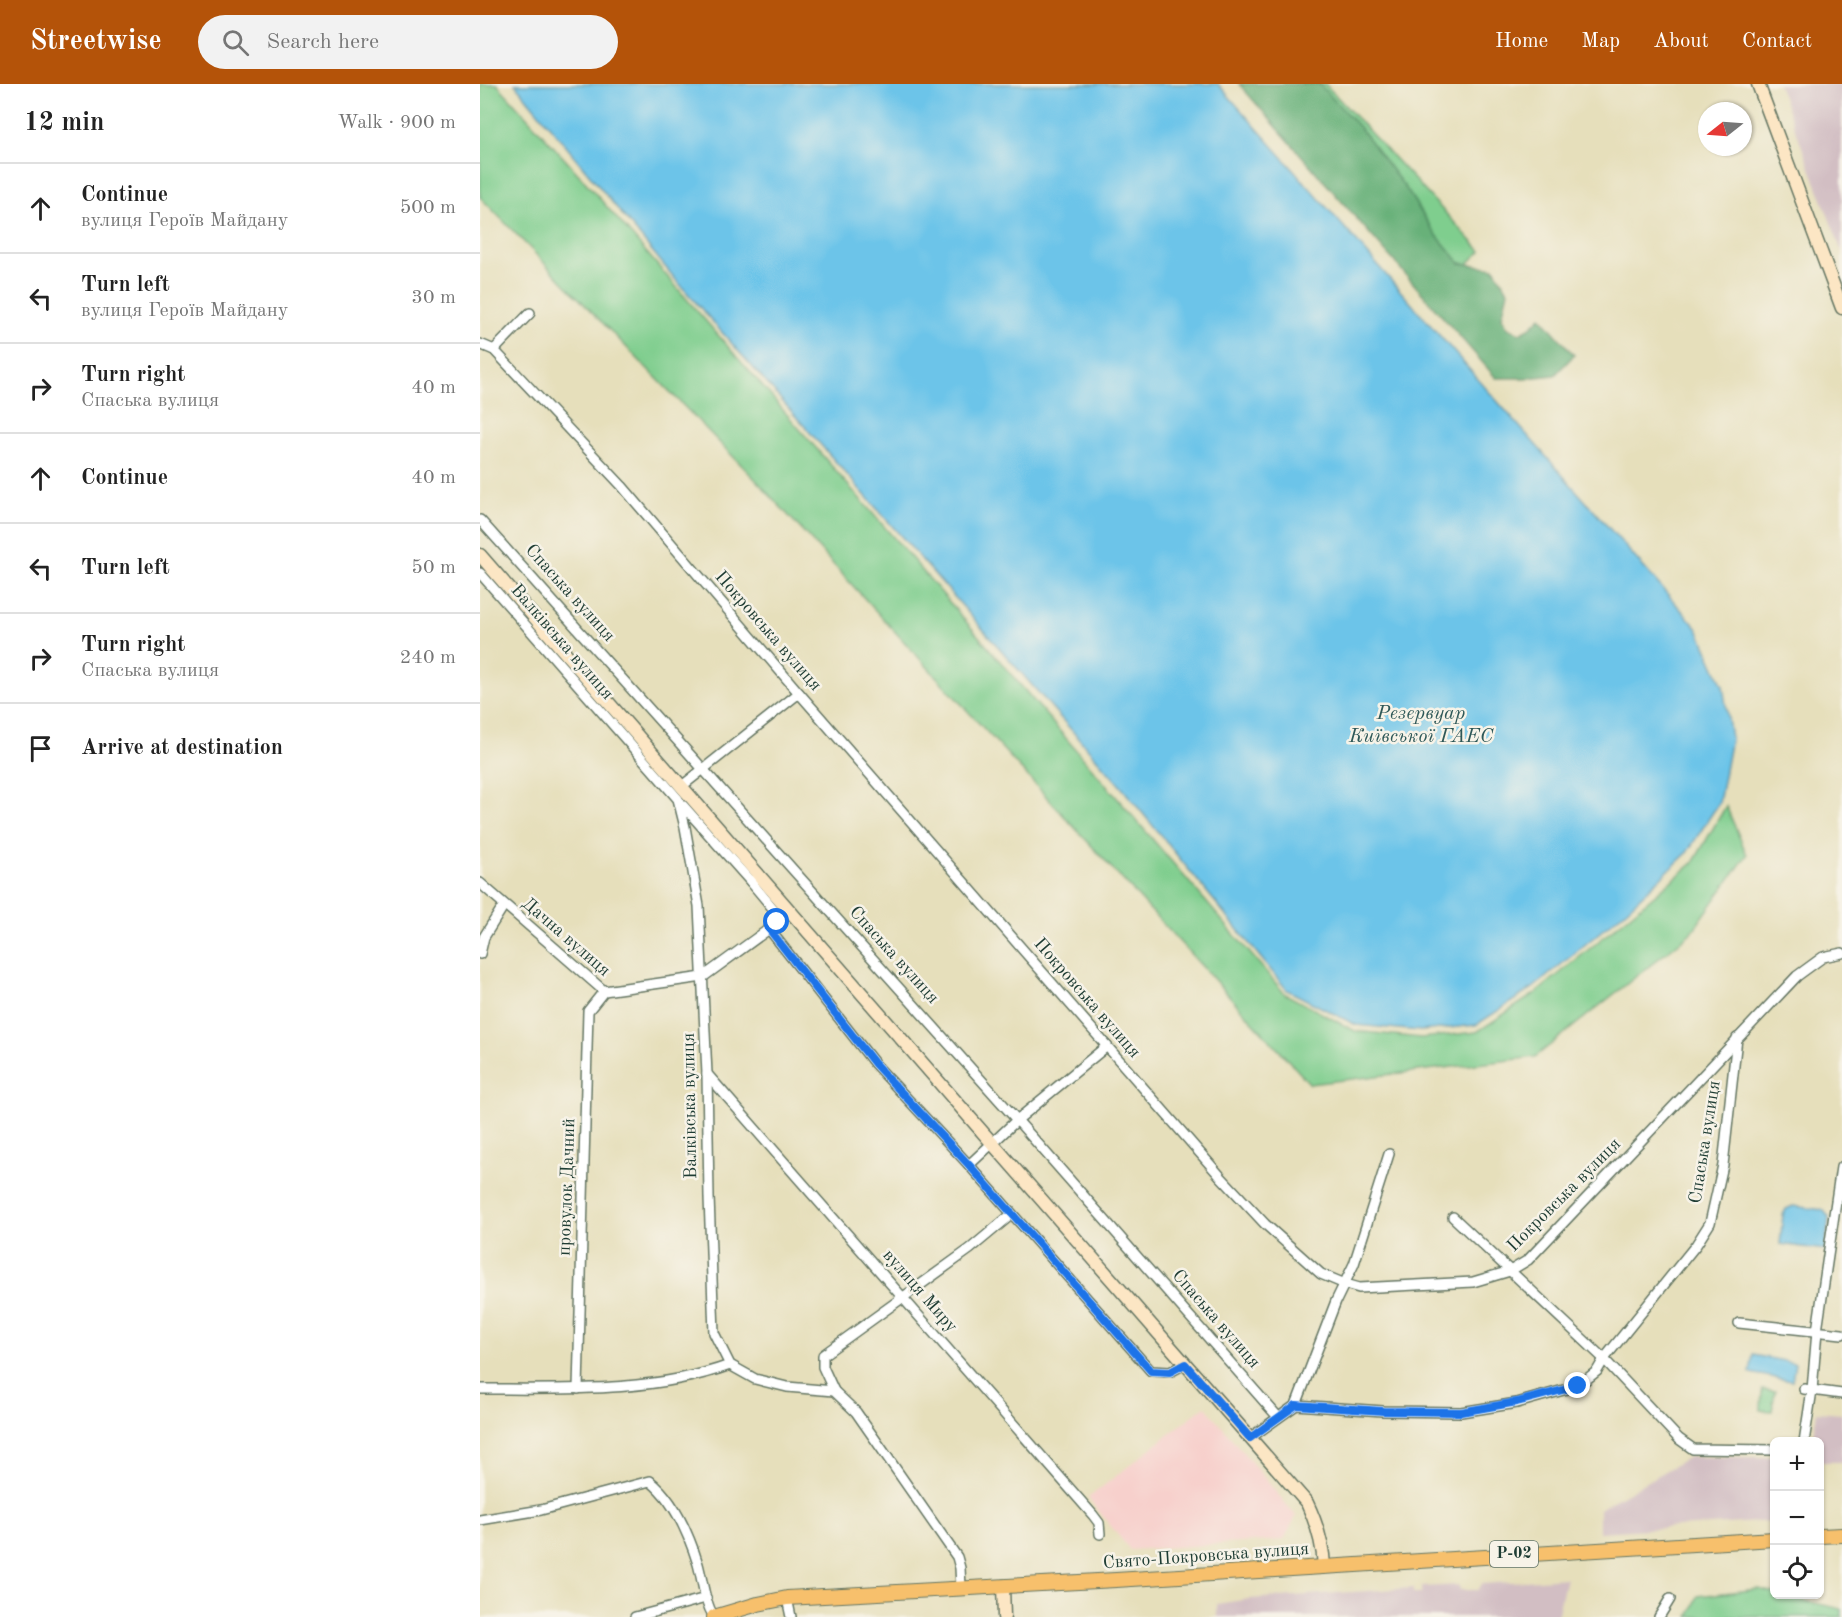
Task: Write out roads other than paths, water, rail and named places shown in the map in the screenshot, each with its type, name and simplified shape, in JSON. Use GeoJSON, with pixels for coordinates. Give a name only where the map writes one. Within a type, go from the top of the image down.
{"type":"FeatureCollection","features":[{"type":"Feature","properties":{"kind":"main road"},"geometry":{"type":"LineString","coordinates":[[1824,1536],[1842,1535]]}},
{"type":"Feature","properties":{"kind":"main road","name":"Свято-Покровська вулиця"},"geometry":{"type":"LineString","coordinates":[[714,1617],[787,1598],[1770,1539]]}},
{"type":"Feature","properties":{"kind":"street"},"geometry":{"type":"LineString","coordinates":[[1758,84],[1842,308]]}},
{"type":"Feature","properties":{"kind":"street"},"geometry":{"type":"LineString","coordinates":[[494,350],[530,313]]}},
{"type":"Feature","properties":{"kind":"street","name":"Покровська вулиця"},"geometry":{"type":"LineString","coordinates":[[480,344],[494,350],[622,486],[799,693],[1221,1177],[1265,1224],[1321,1274],[1359,1288],[1473,1282],[1510,1271],[1528,1260],[1797,976],[1823,957],[1842,953]]}},
{"type":"Feature","properties":{"kind":"street","name":"Спаська вулиця"},"geometry":{"type":"LineString","coordinates":[[480,520],[1017,1120],[1278,1417]]}},
{"type":"Feature","properties":{"kind":"street"},"geometry":{"type":"LineString","coordinates":[[480,555],[551,645],[682,786],[755,878],[776,912],[777,922],[769,929],[875,1064],[969,1165],[1151,1371],[1170,1372],[1185,1364]]}},
{"type":"Feature","properties":{"kind":"street","name":"Валківська вулиця"},"geometry":{"type":"LineString","coordinates":[[480,573],[551,645],[678,799],[699,906],[704,977],[714,1333],[730,1365]]}},
{"type":"Feature","properties":{"kind":"street"},"geometry":{"type":"LineString","coordinates":[[682,786],[799,693]]}},
{"type":"Feature","properties":{"kind":"street"},"geometry":{"type":"LineString","coordinates":[[678,799],[755,878],[992,1143],[1307,1503],[1316,1526],[1324,1556],[1324,1566]]}},
{"type":"Feature","properties":{"kind":"street","name":"Дачна вулиця"},"geometry":{"type":"LineString","coordinates":[[480,883],[604,991],[704,977],[769,929]]}},
{"type":"Feature","properties":{"kind":"street"},"geometry":{"type":"LineString","coordinates":[[480,954],[484,937],[504,905]]}},
{"type":"Feature","properties":{"kind":"street","name":"провулок Дачний"},"geometry":{"type":"LineString","coordinates":[[578,1389],[588,1011],[604,991]]}},
{"type":"Feature","properties":{"kind":"street","name":"Спаська вулиця"},"geometry":{"type":"LineString","coordinates":[[1296,1405],[1383,1411],[1461,1412],[1517,1402],[1578,1386],[1597,1371],[1604,1359],[1696,1245],[1710,1223],[1723,1166],[1737,1038]]}},
{"type":"Feature","properties":{"kind":"street"},"geometry":{"type":"LineString","coordinates":[[969,1165],[1017,1120],[1107,1046]]}},
{"type":"Feature","properties":{"kind":"street","name":"вулиця Миру"},"geometry":{"type":"LineString","coordinates":[[707,1074],[1093,1515],[1099,1523],[1101,1534]]}},
{"type":"Feature","properties":{"kind":"street"},"geometry":{"type":"LineString","coordinates":[[1250,1438],[1296,1405],[1336,1301],[1354,1264],[1389,1154]]}},
{"type":"Feature","properties":{"kind":"street"},"geometry":{"type":"LineString","coordinates":[[1804,1437],[1808,1390],[1841,1167]]}},
{"type":"Feature","properties":{"kind":"street"},"geometry":{"type":"LineString","coordinates":[[961,1587],[957,1557],[856,1412],[834,1391],[823,1367],[823,1355],[970,1249],[1012,1214]]}},
{"type":"Feature","properties":{"kind":"street"},"geometry":{"type":"LineString","coordinates":[[1453,1217],[1604,1359],[1679,1438],[1693,1449],[1770,1450]]}},
{"type":"Feature","properties":{"kind":"street"},"geometry":{"type":"LineString","coordinates":[[1739,1323],[1842,1334]]}},
{"type":"Feature","properties":{"kind":"street"},"geometry":{"type":"LineString","coordinates":[[480,1389],[614,1388],[675,1379],[730,1365],[755,1379],[787,1387],[834,1391]]}},
{"type":"Feature","properties":{"kind":"street"},"geometry":{"type":"LineString","coordinates":[[1808,1390],[1842,1394]]}},
{"type":"Feature","properties":{"kind":"street"},"geometry":{"type":"LineString","coordinates":[[480,1520],[541,1510],[650,1481],[662,1491],[684,1528],[697,1563],[708,1607],[714,1617]]}},
{"type":"Feature","properties":{"kind":"street"},"geometry":{"type":"LineString","coordinates":[[1002,1586],[1004,1617]]}},
{"type":"Feature","properties":{"kind":"street"},"geometry":{"type":"LineString","coordinates":[[635,1617],[706,1598]]}},
{"type":"Feature","properties":{"kind":"street"},"geometry":{"type":"LineString","coordinates":[[787,1598],[791,1617]]}},
{"type":"Feature","properties":{"kind":"street"},"geometry":{"type":"LineString","coordinates":[[1659,1617],[1670,1599]]}},
{"type":"Feature","properties":{"kind":"water","name":"Резервуар Київської ГАЕС"},"geometry":{"type":"Polygon","coordinates":[[[515,84],[1218,84],[1698,629],[1723,686],[1731,738],[1719,803],[1686,854],[1624,912],[1533,988],[1476,1025],[1421,1031],[1356,1025],[1287,990],[1118,783],[676,280],[515,84]]]}},
{"type":"Feature","properties":{"kind":"water"},"geometry":{"type":"Polygon","coordinates":[[[1793,1206],[1823,1210],[1829,1217],[1825,1250],[1780,1244],[1783,1215],[1786,1209],[1793,1206]]]}},
{"type":"Feature","properties":{"kind":"water"},"geometry":{"type":"Polygon","coordinates":[[[1753,1355],[1795,1363],[1792,1381],[1750,1373],[1753,1355]]]}}]}
